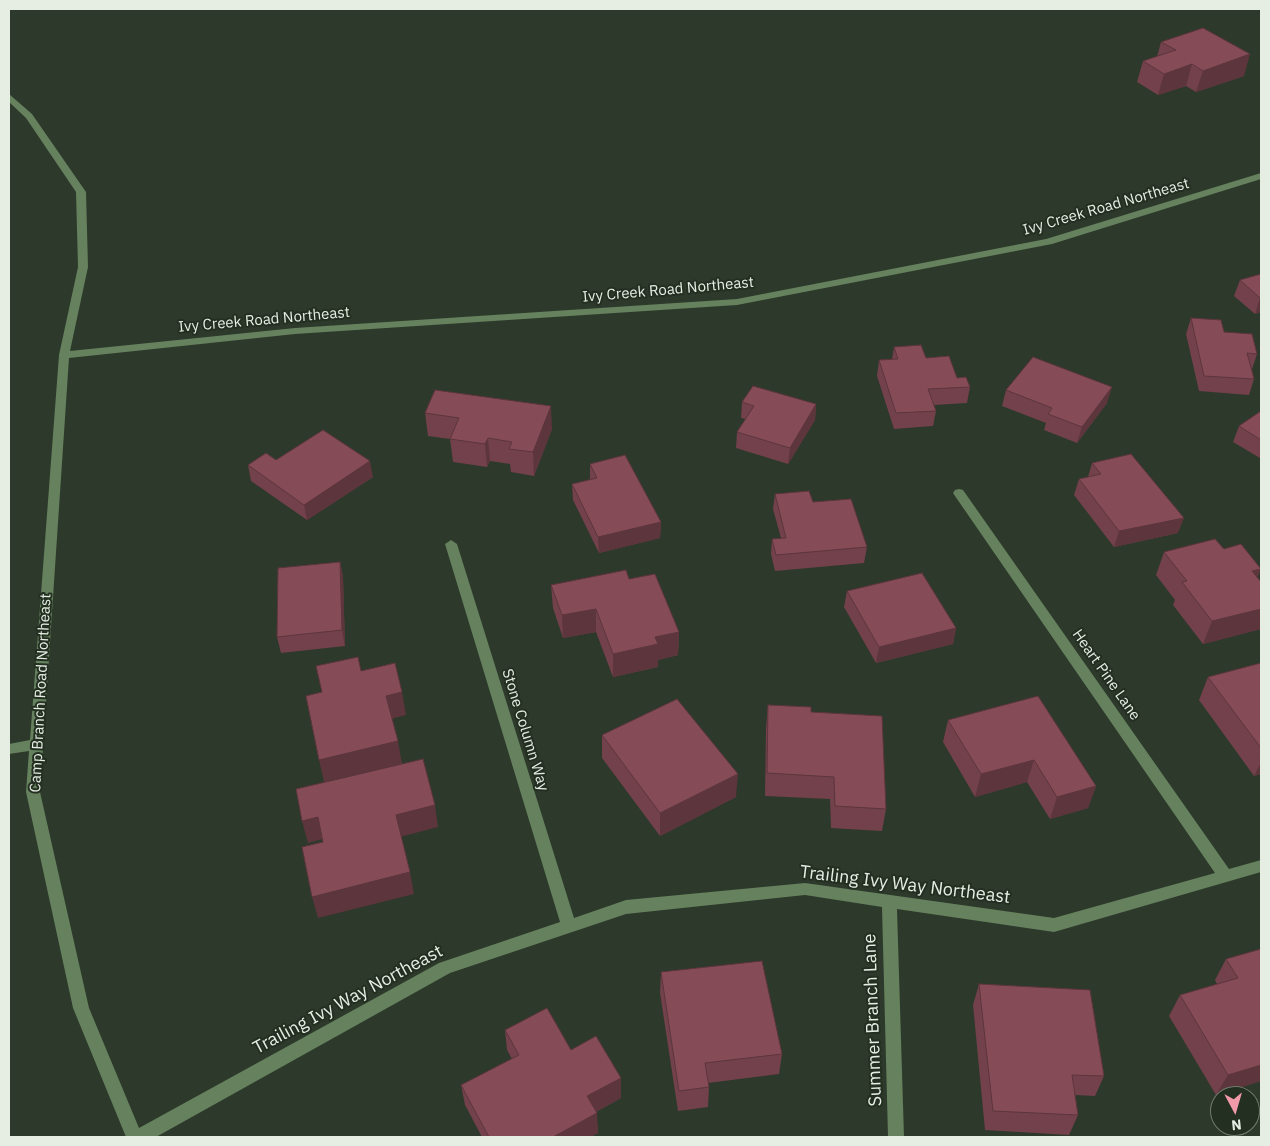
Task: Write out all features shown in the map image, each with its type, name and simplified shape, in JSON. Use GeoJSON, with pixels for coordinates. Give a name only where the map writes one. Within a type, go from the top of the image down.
{"type":"FeatureCollection","features":[{"type":"Feature","properties":{"kind":"street","name":"Camp Branch Road Northeast"},"geometry":{"type":"LineString","coordinates":[[9,97],[29,116],[81,192],[83,267],[64,355],[33,792],[81,1008],[134,1137]]}},
{"type":"Feature","properties":{"kind":"street","name":"Ivy Creek Road Northeast"},"geometry":{"type":"LineString","coordinates":[[64,355],[295,330],[737,302],[1048,242],[1261,176]]}},
{"type":"Feature","properties":{"kind":"street","name":"Heart Pine Lane"},"geometry":{"type":"LineString","coordinates":[[959,492],[1226,876]]}},
{"type":"Feature","properties":{"kind":"street","name":"Stone Column Way"},"geometry":{"type":"LineString","coordinates":[[451,544],[568,926]]}},
{"type":"Feature","properties":{"kind":"street"},"geometry":{"type":"LineString","coordinates":[[9,749],[37,744]]}},
{"type":"Feature","properties":{"kind":"street","name":"Trailing Ivy Way Northeast"},"geometry":{"type":"LineString","coordinates":[[140,1137],[445,968],[626,907],[805,889],[1054,925],[1261,866]]}},
{"type":"Feature","properties":{"kind":"street","name":"Summer Branch Lane"},"geometry":{"type":"LineString","coordinates":[[889,901],[896,1137]]}},
{"type":"Feature","properties":{"kind":"building"},"geometry":{"type":"Polygon","coordinates":[[[1203,28],[1250,54],[1203,71],[1192,64],[1164,74],[1143,61],[1176,50],[1161,42],[1203,28]]]}},
{"type":"Feature","properties":{"kind":"building"},"geometry":{"type":"Polygon","coordinates":[[[1261,274],[1261,298],[1260,298],[1240,280],[1261,274]]]}},
{"type":"Feature","properties":{"kind":"building"},"geometry":{"type":"Polygon","coordinates":[[[1191,318],[1221,320],[1224,332],[1252,334],[1257,354],[1247,353],[1254,379],[1204,376],[1191,318]]]}},
{"type":"Feature","properties":{"kind":"building"},"geometry":{"type":"Polygon","coordinates":[[[921,345],[926,358],[949,356],[957,378],[966,377],[970,387],[928,389],[936,411],[896,413],[879,360],[898,359],[894,347],[921,345]]]}},
{"type":"Feature","properties":{"kind":"building"},"geometry":{"type":"Polygon","coordinates":[[[1033,357],[1112,387],[1082,427],[1048,414],[1052,408],[1006,390],[1033,357]]]}},
{"type":"Feature","properties":{"kind":"building"},"geometry":{"type":"Polygon","coordinates":[[[753,386],[816,404],[790,448],[737,432],[754,406],[742,402],[753,386]]]}},
{"type":"Feature","properties":{"kind":"building"},"geometry":{"type":"Polygon","coordinates":[[[435,390],[551,406],[533,452],[509,449],[512,442],[488,438],[485,444],[450,439],[459,418],[425,413],[435,390]]]}},
{"type":"Feature","properties":{"kind":"building"},"geometry":{"type":"Polygon","coordinates":[[[1261,411],[1261,440],[1239,426],[1261,411]]]}},
{"type":"Feature","properties":{"kind":"building"},"geometry":{"type":"Polygon","coordinates":[[[323,430],[370,461],[304,505],[248,465],[266,453],[276,460],[323,430]]]}},
{"type":"Feature","properties":{"kind":"building"},"geometry":{"type":"Polygon","coordinates":[[[1131,454],[1184,518],[1119,531],[1079,479],[1101,474],[1092,463],[1131,454]]]}},
{"type":"Feature","properties":{"kind":"building"},"geometry":{"type":"Polygon","coordinates":[[[625,455],[661,522],[598,537],[572,484],[597,478],[590,464],[625,455]]]}},
{"type":"Feature","properties":{"kind":"building"},"geometry":{"type":"Polygon","coordinates":[[[809,491],[813,502],[851,499],[867,547],[776,555],[772,539],[786,538],[775,494],[809,491]]]}},
{"type":"Feature","properties":{"kind":"building"},"geometry":{"type":"Polygon","coordinates":[[[1215,539],[1224,549],[1241,544],[1261,569],[1252,571],[1261,582],[1261,609],[1212,621],[1182,582],[1187,581],[1164,552],[1215,539]]]}},
{"type":"Feature","properties":{"kind":"building"},"geometry":{"type":"Polygon","coordinates":[[[340,562],[342,630],[277,637],[278,568],[340,562]]]}},
{"type":"Feature","properties":{"kind":"building"},"geometry":{"type":"Polygon","coordinates":[[[626,570],[629,579],[655,574],[679,632],[655,637],[658,644],[613,654],[596,609],[562,615],[551,585],[626,570]]]}},
{"type":"Feature","properties":{"kind":"building"},"geometry":{"type":"Polygon","coordinates":[[[922,573],[956,628],[879,647],[847,591],[922,573]]]}},
{"type":"Feature","properties":{"kind":"building"},"geometry":{"type":"Polygon","coordinates":[[[358,657],[361,671],[395,663],[402,692],[386,696],[398,741],[319,760],[306,696],[322,692],[316,666],[358,657]]]}},
{"type":"Feature","properties":{"kind":"building"},"geometry":{"type":"Polygon","coordinates":[[[1261,663],[1261,748],[1208,677],[1261,663]]]}},
{"type":"Feature","properties":{"kind":"building"},"geometry":{"type":"Polygon","coordinates":[[[1038,696],[1096,786],[1057,797],[1034,760],[981,774],[948,720],[1038,696]]]}},
{"type":"Feature","properties":{"kind":"building"},"geometry":{"type":"Polygon","coordinates":[[[677,699],[738,774],[660,813],[602,735],[677,699]]]}},
{"type":"Feature","properties":{"kind":"building"},"geometry":{"type":"Polygon","coordinates":[[[768,705],[811,707],[811,712],[882,716],[886,809],[835,806],[834,777],[767,773],[768,705]]]}},
{"type":"Feature","properties":{"kind":"building"},"geometry":{"type":"Polygon","coordinates":[[[423,759],[435,805],[396,815],[410,872],[312,897],[302,847],[323,842],[318,817],[302,821],[296,789],[423,759]]]}},
{"type":"Feature","properties":{"kind":"building"},"geometry":{"type":"Polygon","coordinates":[[[1261,949],[1261,1065],[1228,1075],[1180,995],[1238,978],[1226,959],[1261,949]]]}},
{"type":"Feature","properties":{"kind":"building"},"geometry":{"type":"Polygon","coordinates":[[[762,961],[782,1054],[705,1063],[709,1087],[679,1091],[661,972],[762,961]]]}},
{"type":"Feature","properties":{"kind":"building"},"geometry":{"type":"Polygon","coordinates":[[[979,984],[1090,990],[1104,1076],[1072,1075],[1078,1115],[993,1111],[979,984]]]}},
{"type":"Feature","properties":{"kind":"building"},"geometry":{"type":"Polygon","coordinates":[[[547,1008],[571,1050],[596,1036],[621,1078],[587,1096],[597,1113],[553,1137],[489,1137],[461,1085],[519,1055],[505,1030],[547,1008]]]}}]}
